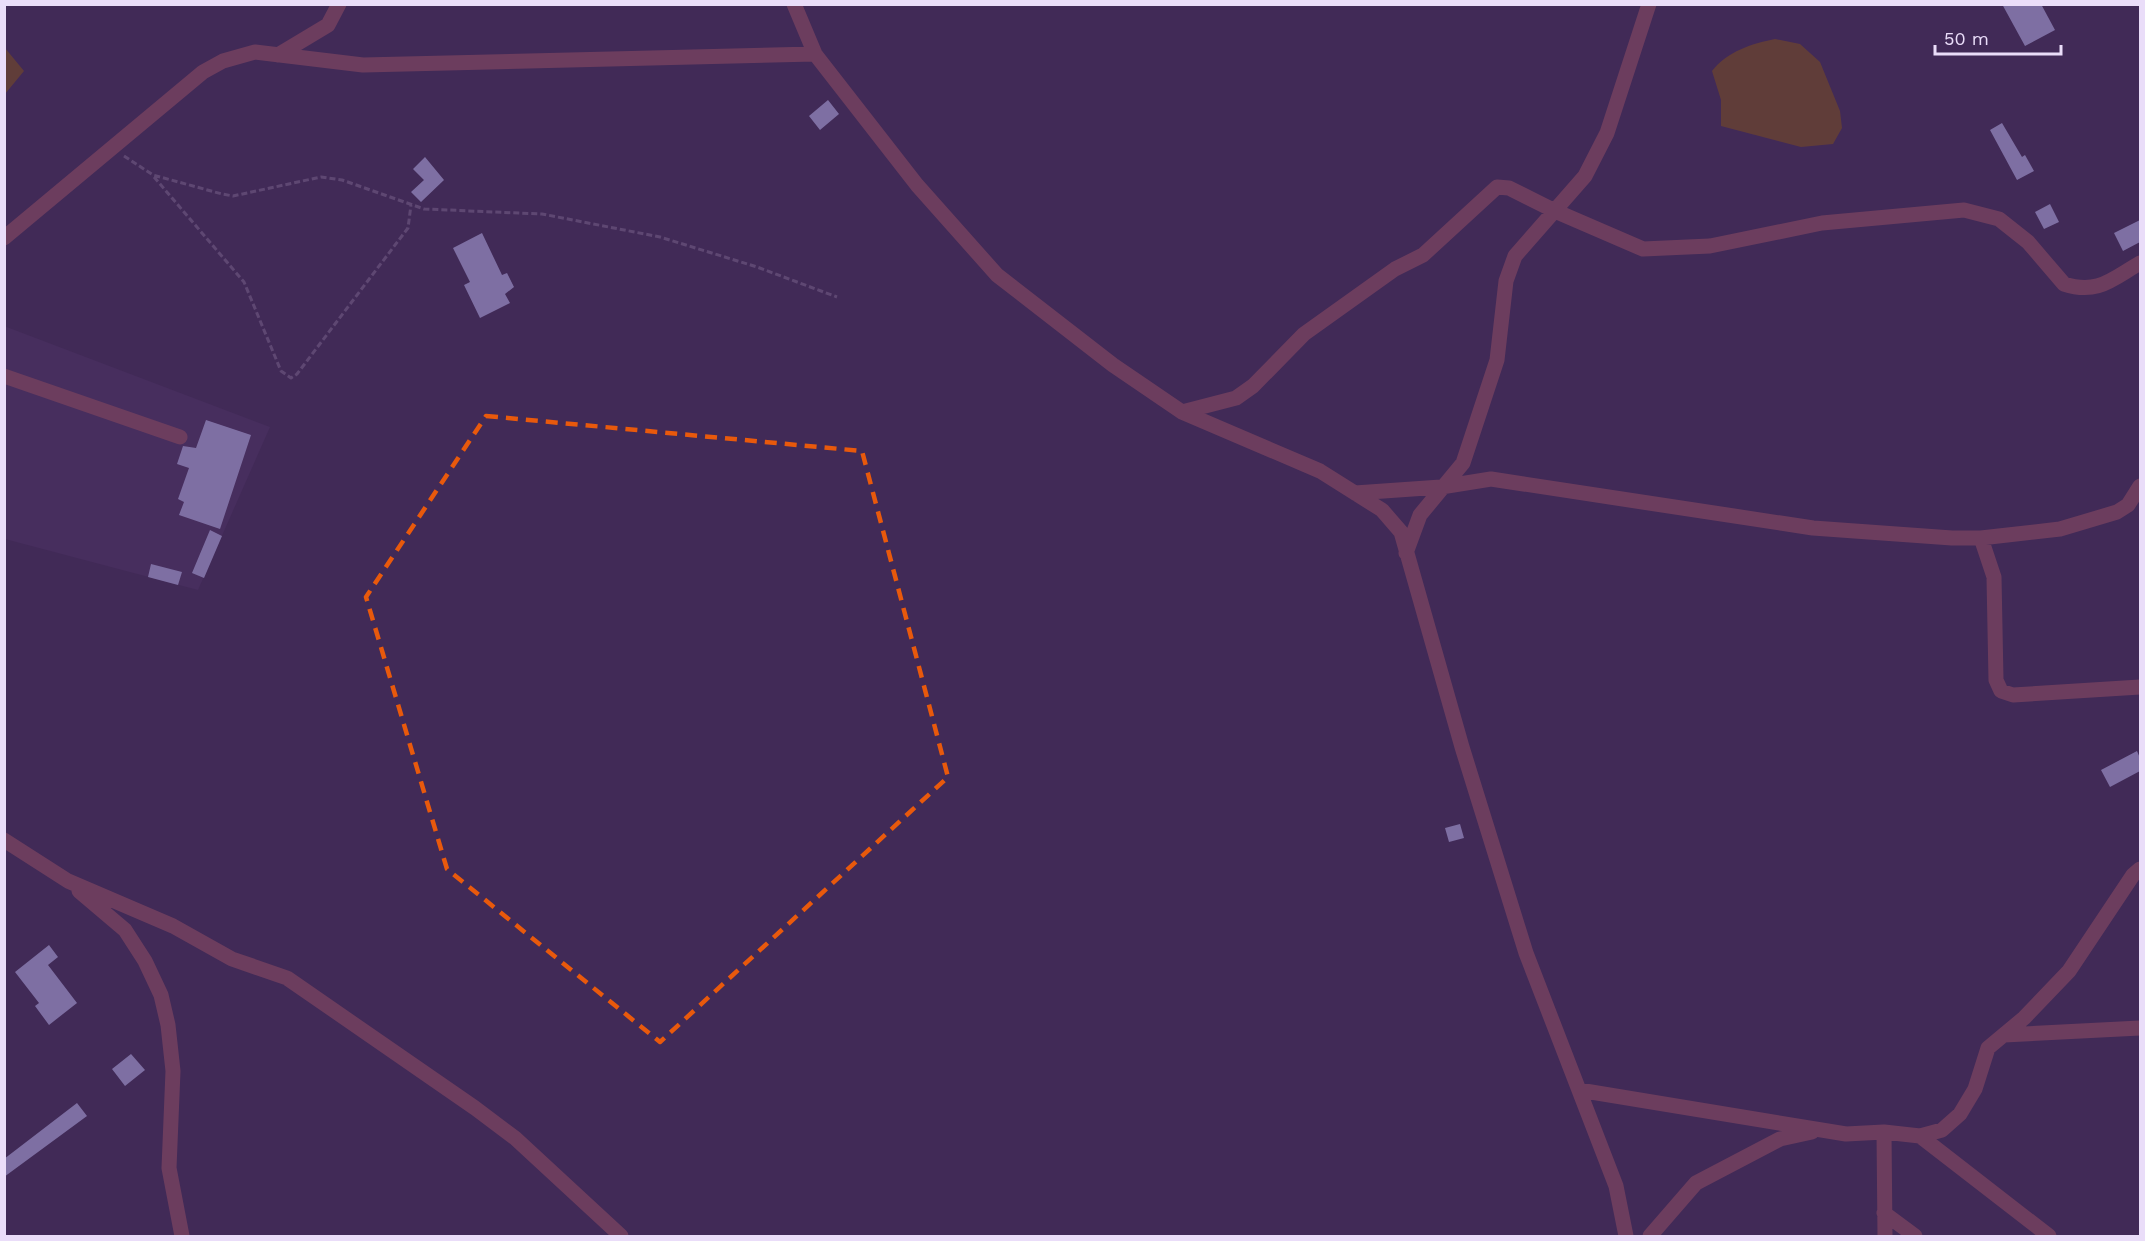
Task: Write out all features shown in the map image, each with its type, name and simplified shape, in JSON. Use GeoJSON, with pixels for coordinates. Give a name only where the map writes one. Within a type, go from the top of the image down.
{"type":"FeatureCollection","features":[{"type":"Feature","properties":{"kind":"street"},"geometry":{"type":"LineString","coordinates":[[278,55],[328,25],[339,4]]}},
{"type":"Feature","properties":{"kind":"street"},"geometry":{"type":"LineString","coordinates":[[794,4],[815,54],[917,185],[997,275],[1113,365],[1182,412],[1320,471],[1382,510],[1401,532],[1526,952],[1616,1186],[1626,1236]]}},
{"type":"Feature","properties":{"kind":"street"},"geometry":{"type":"LineString","coordinates":[[1406,553],[1420,515],[1462,463],[1497,360],[1506,281],[1515,256],[1585,176],[1606,133],[1649,4]]}},
{"type":"Feature","properties":{"kind":"street"},"geometry":{"type":"LineString","coordinates":[[4,238],[203,72],[223,61],[255,52],[363,65],[530,59],[815,54]]}},
{"type":"Feature","properties":{"kind":"street"},"geometry":{"type":"LineString","coordinates":[[1182,412],[1236,398],[1253,386],[1304,334],[1395,269],[1423,255],[1497,187],[1509,188],[1555,211],[1643,249],[1710,246],[1822,223],[1964,210],[1999,219],[2028,242],[2064,284],[2088,290],[2140,263]]}},
{"type":"Feature","properties":{"kind":"street"},"geometry":{"type":"LineString","coordinates":[[4,376],[180,437]]}},
{"type":"Feature","properties":{"kind":"street"},"geometry":{"type":"LineString","coordinates":[[1355,493],[1441,487],[1491,480],[1813,528],[1981,538],[2060,529],[2117,512],[2128,505],[2140,486]]}},
{"type":"Feature","properties":{"kind":"street"},"geometry":{"type":"LineString","coordinates":[[1981,538],[1994,577],[1996,680],[2001,691],[2013,695],[2140,687]]}},
{"type":"Feature","properties":{"kind":"street"},"geometry":{"type":"LineString","coordinates":[[4,840],[68,881],[125,930],[145,961],[161,995],[168,1025],[173,1071],[169,1168],[182,1236]]}},
{"type":"Feature","properties":{"kind":"street"},"geometry":{"type":"LineString","coordinates":[[1579,1089],[1846,1134],[1884,1132],[1920,1136],[1942,1130],[1960,1114],[1976,1089],[1988,1048],[2069,971],[2133,875],[2140,869]]}},
{"type":"Feature","properties":{"kind":"street"},"geometry":{"type":"LineString","coordinates":[[68,881],[173,926],[232,959],[287,978],[515,1138],[621,1236]]}},
{"type":"Feature","properties":{"kind":"street"},"geometry":{"type":"LineString","coordinates":[[2004,1035],[2140,1028]]}},
{"type":"Feature","properties":{"kind":"street"},"geometry":{"type":"LineString","coordinates":[[1650,1236],[1696,1183],[1780,1139],[1820,1130]]}},
{"type":"Feature","properties":{"kind":"street"},"geometry":{"type":"LineString","coordinates":[[1884,1132],[1885,1236]]}},
{"type":"Feature","properties":{"kind":"street"},"geometry":{"type":"LineString","coordinates":[[1920,1136],[2049,1236]]}},
{"type":"Feature","properties":{"kind":"street"},"geometry":{"type":"LineString","coordinates":[[1884,1213],[1915,1236]]}},
{"type":"Feature","properties":{"kind":"path"},"geometry":{"type":"LineString","coordinates":[[115,146],[124,156],[153,176],[244,282],[281,371],[291,378],[297,374],[408,228],[411,206]]}},
{"type":"Feature","properties":{"kind":"path"},"geometry":{"type":"LineString","coordinates":[[153,176],[189,188],[233,196],[321,177],[342,180],[424,209],[542,214],[660,237],[757,267],[837,297]]}},
{"type":"Feature","properties":{"kind":"highlighted area"},"geometry":{"type":"Polygon","coordinates":[[[486,416],[862,451],[948,777],[660,1042],[447,869],[366,597],[486,416]]]}},
{"type":"Feature","properties":{"kind":"shaded area"},"geometry":{"type":"Polygon","coordinates":[[[1775,39],[1800,44],[1820,62],[1840,111],[1842,128],[1833,144],[1801,147],[1721,126],[1721,100],[1712,71],[1725,58],[1740,49],[1775,39]]]}},
{"type":"Feature","properties":{"kind":"shaded area"},"geometry":{"type":"Polygon","coordinates":[[[5,48],[24,71],[5,94],[5,48]]]}},
{"type":"Feature","properties":{"kind":"shaded area"},"geometry":{"type":"Polygon","coordinates":[[[4,326],[270,427],[198,590],[5,539],[4,326]]]}},
{"type":"Feature","properties":{"kind":"building"},"geometry":{"type":"Polygon","coordinates":[[[2002,4],[2041,4],[2055,30],[2025,46],[2002,4]]]}},
{"type":"Feature","properties":{"kind":"building"},"geometry":{"type":"Polygon","coordinates":[[[828,100],[839,114],[820,130],[809,116],[828,100]]]}},
{"type":"Feature","properties":{"kind":"building"},"geometry":{"type":"Polygon","coordinates":[[[2002,123],[2022,157],[2025,155],[2034,171],[2017,180],[1990,130],[2002,123]]]}},
{"type":"Feature","properties":{"kind":"building"},"geometry":{"type":"Polygon","coordinates":[[[425,157],[444,180],[421,202],[411,192],[424,180],[413,169],[425,157]]]}},
{"type":"Feature","properties":{"kind":"building"},"geometry":{"type":"Polygon","coordinates":[[[2050,204],[2059,222],[2044,229],[2035,212],[2050,204]]]}},
{"type":"Feature","properties":{"kind":"building"},"geometry":{"type":"Polygon","coordinates":[[[2140,220],[2140,242],[2123,251],[2114,233],[2140,220]]]}},
{"type":"Feature","properties":{"kind":"building"},"geometry":{"type":"Polygon","coordinates":[[[482,233],[502,275],[507,273],[514,287],[505,294],[510,303],[480,318],[464,285],[470,282],[453,248],[482,233]]]}},
{"type":"Feature","properties":{"kind":"building"},"geometry":{"type":"Polygon","coordinates":[[[206,420],[251,435],[220,529],[179,515],[184,502],[178,499],[189,468],[177,464],[183,446],[196,448],[206,420]]]}},
{"type":"Feature","properties":{"kind":"building"},"geometry":{"type":"Polygon","coordinates":[[[210,530],[222,536],[204,578],[192,573],[210,530]]]}},
{"type":"Feature","properties":{"kind":"building"},"geometry":{"type":"Polygon","coordinates":[[[151,564],[182,572],[178,585],[148,577],[151,564]]]}},
{"type":"Feature","properties":{"kind":"building"},"geometry":{"type":"Polygon","coordinates":[[[2137,751],[2140,758],[2140,771],[2110,787],[2101,770],[2137,751]]]}},
{"type":"Feature","properties":{"kind":"building"},"geometry":{"type":"Polygon","coordinates":[[[1460,824],[1464,838],[1449,842],[1445,828],[1460,824]]]}},
{"type":"Feature","properties":{"kind":"building"},"geometry":{"type":"Polygon","coordinates":[[[49,945],[58,957],[48,965],[77,1003],[49,1025],[35,1006],[39,1003],[15,972],[49,945]]]}},
{"type":"Feature","properties":{"kind":"building"},"geometry":{"type":"Polygon","coordinates":[[[131,1054],[145,1070],[125,1086],[112,1069],[131,1054]]]}},
{"type":"Feature","properties":{"kind":"building"},"geometry":{"type":"Polygon","coordinates":[[[77,1103],[87,1116],[4,1177],[4,1159],[77,1103]]]}}]}
